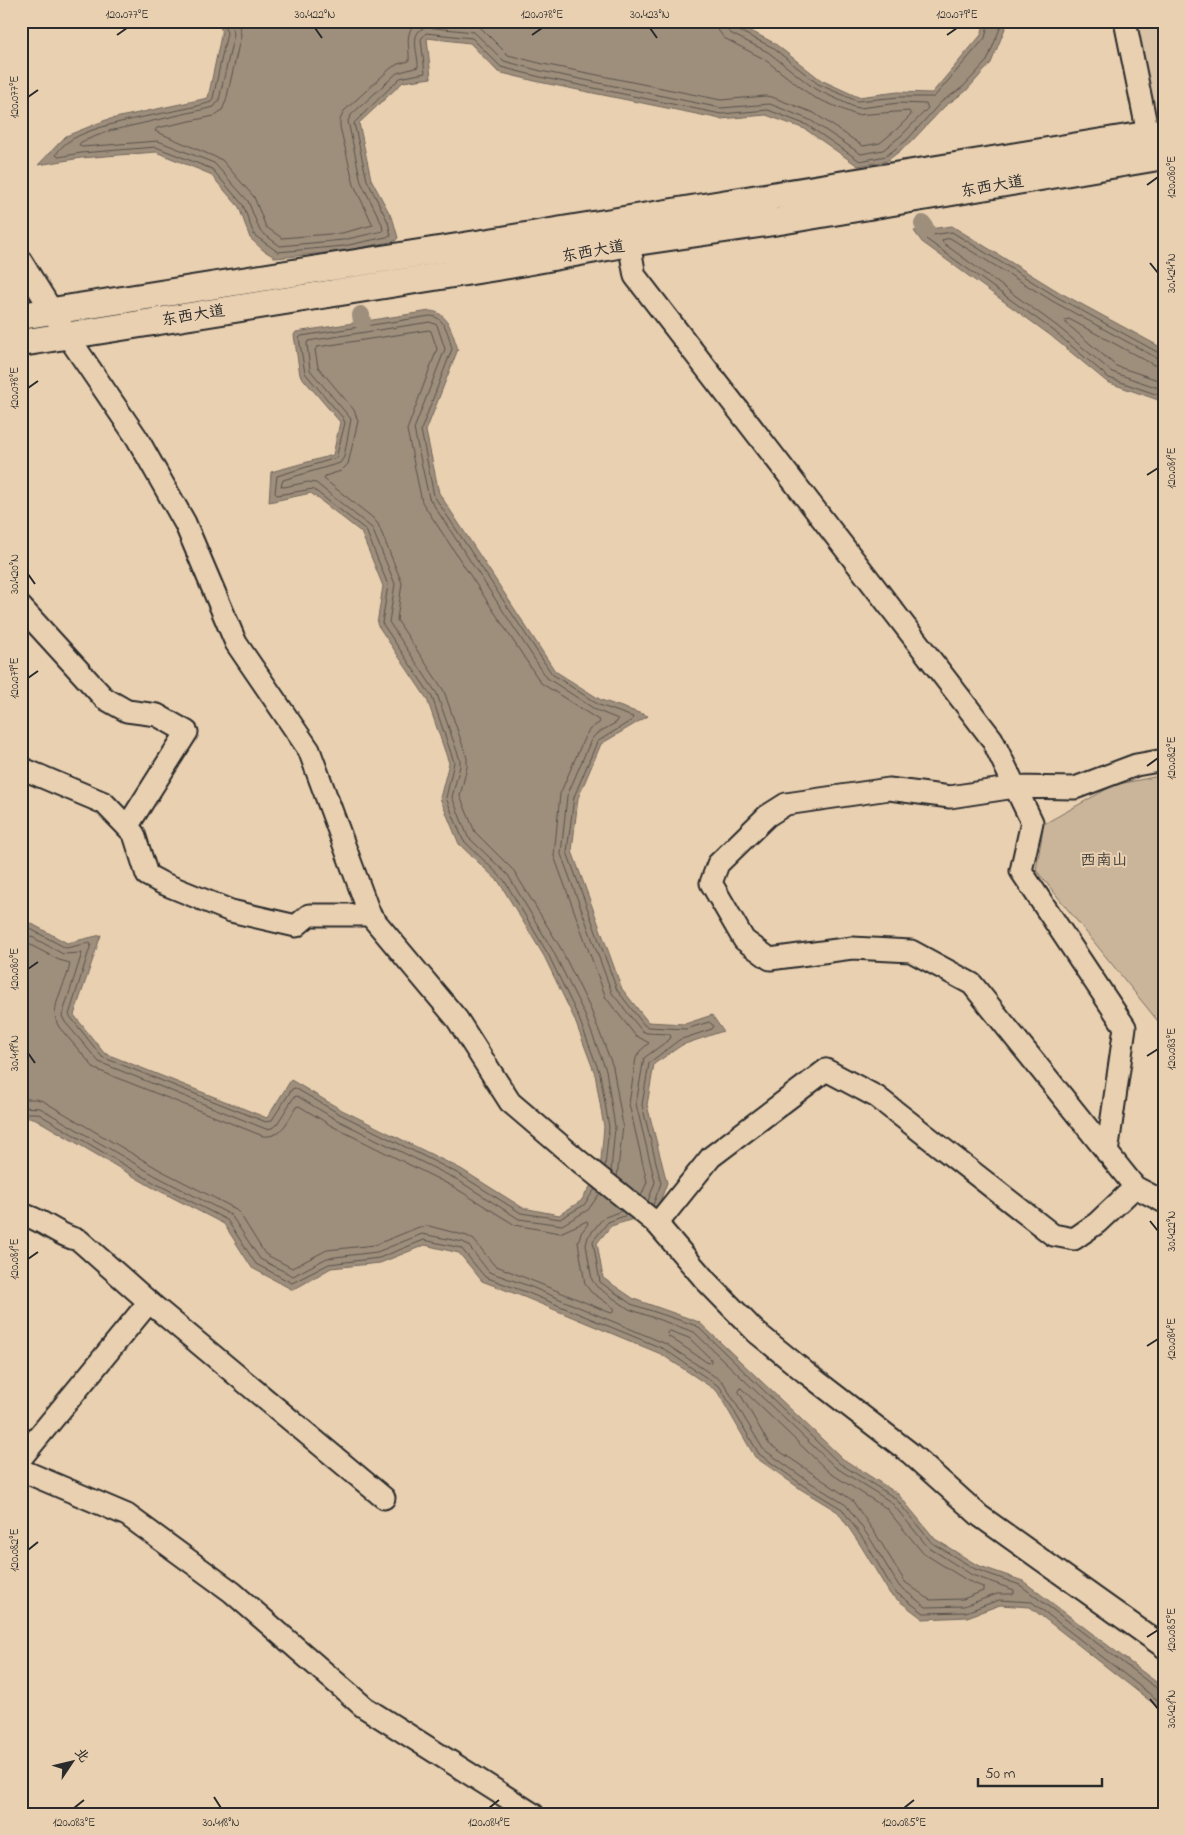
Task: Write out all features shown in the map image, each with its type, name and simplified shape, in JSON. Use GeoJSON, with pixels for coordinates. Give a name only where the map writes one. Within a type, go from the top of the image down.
{"type":"FeatureCollection","features":[{"type":"Feature","properties":{"kind":"main road","name":"东西大道"},"geometry":{"type":"LineString","coordinates":[[21,316],[511,239],[1156,133]]}},
{"type":"Feature","properties":{"kind":"main road","name":"东西大道"},"geometry":{"type":"LineString","coordinates":[[21,343],[509,266],[629,243],[780,221],[1164,156]]}},
{"type":"Feature","properties":{"kind":"street"},"geometry":{"type":"LineString","coordinates":[[1125,21],[1156,133]]}},
{"type":"Feature","properties":{"kind":"street"},"geometry":{"type":"LineString","coordinates":[[629,243],[636,276],[992,738],[1032,822],[1020,871],[1125,1027],[1108,1153]]}},
{"type":"Feature","properties":{"kind":"street"},"geometry":{"type":"LineString","coordinates":[[21,261],[67,335],[137,438],[185,524],[236,643],[309,750],[370,915],[457,1019],[510,1102],[657,1224],[706,1281],[756,1332],[910,1453],[980,1516],[1164,1647]]}},
{"type":"Feature","properties":{"kind":"street"},"geometry":{"type":"LineString","coordinates":[[21,607],[104,698],[127,711],[156,715],[187,732],[127,827]]}},
{"type":"Feature","properties":{"kind":"street"},"geometry":{"type":"LineString","coordinates":[[1164,760],[1136,765],[1075,788],[1016,787],[950,796],[889,789],[786,804],[767,816],[718,864],[711,883],[744,940],[770,959],[852,948],[911,951],[972,984],[1135,1187],[1164,1202]]}},
{"type":"Feature","properties":{"kind":"street"},"geometry":{"type":"LineString","coordinates":[[21,768],[104,803],[134,834],[147,875],[162,883],[231,911],[296,926],[309,915],[370,915]]}},
{"type":"Feature","properties":{"kind":"street"},"geometry":{"type":"LineString","coordinates":[[657,1224],[712,1157],[826,1070],[877,1097],[1053,1235],[1074,1239],[1097,1223],[1135,1187]]}},
{"type":"Feature","properties":{"kind":"street"},"geometry":{"type":"LineString","coordinates":[[21,1214],[34,1217],[69,1238],[79,1240],[149,1302],[384,1498]]}},
{"type":"Feature","properties":{"kind":"street"},"geometry":{"type":"LineString","coordinates":[[21,1458],[149,1302]]}},
{"type":"Feature","properties":{"kind":"street"},"geometry":{"type":"LineString","coordinates":[[21,1470],[127,1515],[232,1592],[364,1707],[533,1814]]}},
{"type":"Feature","properties":{"kind":"shaded area"},"geometry":{"type":"Polygon","coordinates":[[[1125,21],[1164,21],[1164,136],[1143,112],[1125,21]]]}},
{"type":"Feature","properties":{"kind":"green space","name":"西南山"},"geometry":{"type":"Polygon","coordinates":[[[1164,775],[1164,1026],[1161,1025],[1036,870],[1044,824],[1114,785],[1164,775]]]}},
{"type":"Feature","properties":{"kind":"water"},"geometry":{"type":"Polygon","coordinates":[[[217,21],[732,21],[774,43],[821,80],[858,97],[898,92],[932,93],[981,35],[985,21],[1008,21],[991,63],[966,91],[945,106],[910,143],[887,161],[858,166],[805,129],[766,115],[721,119],[539,82],[498,72],[470,43],[427,38],[431,78],[403,82],[359,123],[371,179],[393,220],[398,238],[395,241],[345,251],[276,258],[263,250],[250,238],[239,207],[210,174],[156,152],[81,158],[38,165],[66,136],[106,120],[208,98],[222,31],[217,21]]]}},
{"type":"Feature","properties":{"kind":"water"},"geometry":{"type":"Polygon","coordinates":[[[952,226],[1059,292],[1164,349],[1164,402],[1107,382],[1050,335],[922,242],[914,231],[952,226]]]}},
{"type":"Feature","properties":{"kind":"water"},"geometry":{"type":"Polygon","coordinates":[[[430,311],[442,315],[446,320],[458,349],[426,431],[439,493],[555,671],[601,700],[648,716],[601,744],[578,798],[572,851],[622,989],[648,1022],[685,1024],[712,1015],[723,1031],[682,1045],[654,1064],[647,1105],[667,1183],[656,1212],[611,1226],[597,1243],[603,1278],[634,1299],[699,1322],[843,1459],[898,1494],[935,1539],[977,1565],[1023,1581],[1164,1688],[1164,1712],[1030,1607],[1000,1605],[967,1617],[923,1619],[890,1594],[838,1512],[802,1490],[755,1457],[717,1391],[661,1354],[482,1281],[459,1253],[425,1245],[380,1263],[331,1268],[293,1290],[252,1268],[224,1224],[150,1186],[34,1118],[21,1118],[21,918],[67,943],[101,935],[74,1015],[104,1053],[267,1118],[291,1080],[340,1109],[461,1169],[523,1208],[559,1215],[581,1201],[600,1171],[604,1127],[595,1074],[574,1018],[544,956],[499,882],[459,844],[440,798],[449,763],[427,699],[377,624],[383,586],[361,532],[311,493],[269,502],[271,472],[333,455],[340,422],[300,375],[294,335],[296,332],[430,311]]]}},
{"type":"Feature","properties":{"kind":"waterway"},"geometry":{"type":"LineString","coordinates":[[923,224],[926,230]]}},
{"type":"Feature","properties":{"kind":"waterway"},"geometry":{"type":"LineString","coordinates":[[361,315],[362,321]]}}]}
